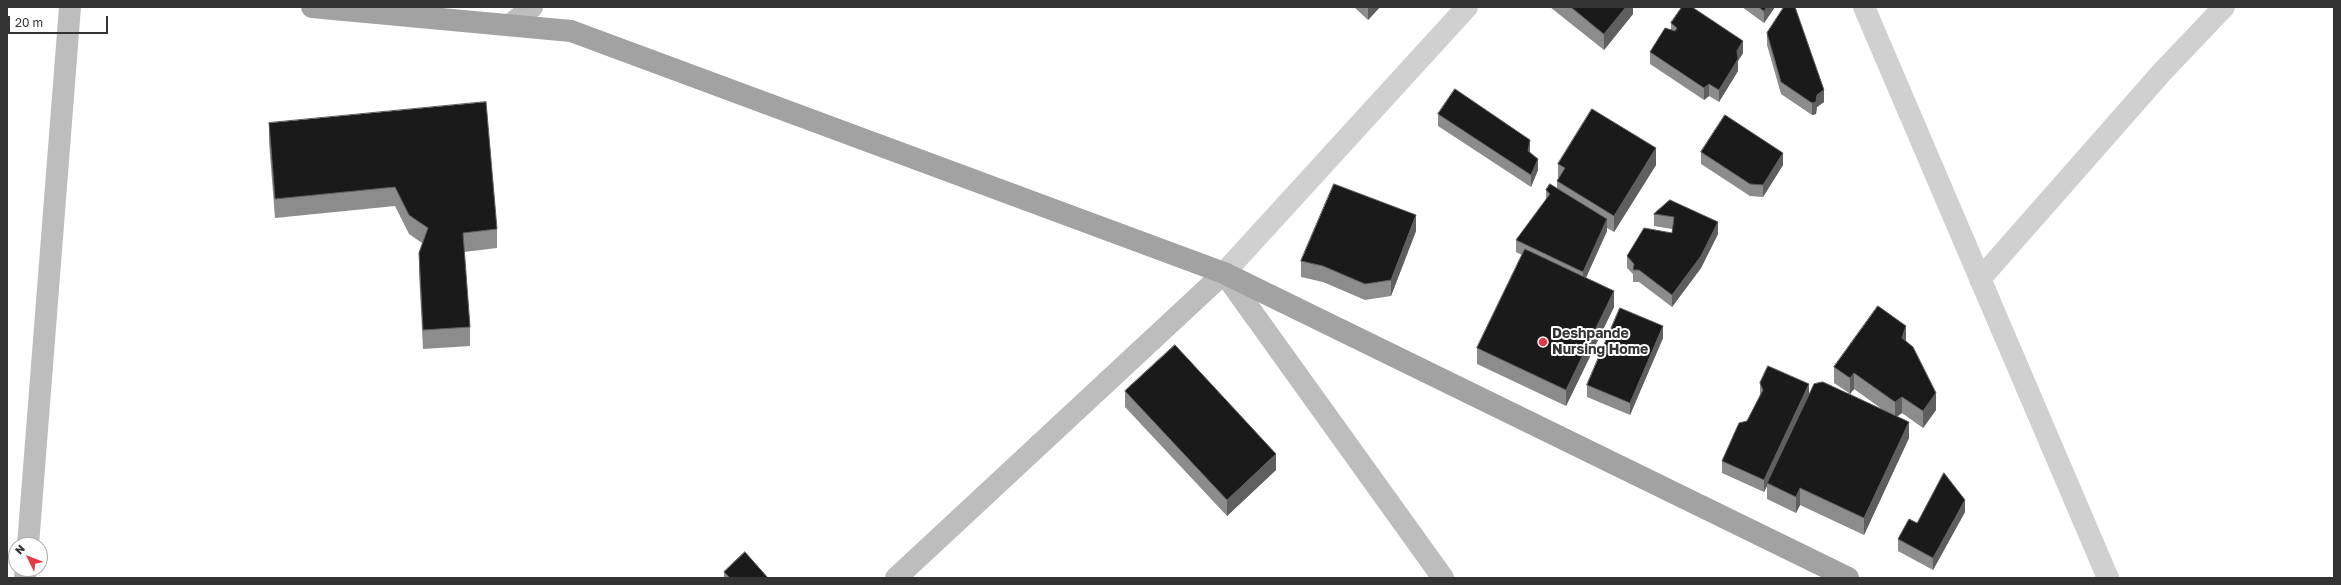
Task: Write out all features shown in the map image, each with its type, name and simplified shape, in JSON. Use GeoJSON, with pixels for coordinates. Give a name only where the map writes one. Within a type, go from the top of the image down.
{"type":"FeatureCollection","features":[{"type":"Feature","properties":{"kind":"highway"},"geometry":{"type":"LineString","coordinates":[[312,7],[571,31],[1224,273],[1848,578]]}},
{"type":"Feature","properties":{"kind":"main road"},"geometry":{"type":"LineString","coordinates":[[29,537],[70,7]]}},
{"type":"Feature","properties":{"kind":"main road"},"geometry":{"type":"LineString","coordinates":[[510,25],[532,7]]}},
{"type":"Feature","properties":{"kind":"main road"},"geometry":{"type":"LineString","coordinates":[[896,578],[1224,273],[1444,578]]}},
{"type":"Feature","properties":{"kind":"street"},"geometry":{"type":"LineString","coordinates":[[1224,273],[1467,7]]}},
{"type":"Feature","properties":{"kind":"street"},"geometry":{"type":"LineString","coordinates":[[1864,7],[2108,578]]}},
{"type":"Feature","properties":{"kind":"street"},"geometry":{"type":"LineString","coordinates":[[1980,279],[2158,77],[2224,7]]}},
{"type":"Feature","properties":{"kind":"building"},"geometry":{"type":"Polygon","coordinates":[[[1571,7],[1626,7],[1604,34],[1571,7]]]}},
{"type":"Feature","properties":{"kind":"building"},"geometry":{"type":"Polygon","coordinates":[[[1682,7],[1692,7],[1743,41],[1737,51],[1738,59],[1719,90],[1709,84],[1704,88],[1650,52],[1665,28],[1675,31],[1677,28],[1671,23],[1682,7]]]}},
{"type":"Feature","properties":{"kind":"building"},"geometry":{"type":"Polygon","coordinates":[[[1759,7],[1767,7],[1764,11],[1759,7]]]}},
{"type":"Feature","properties":{"kind":"building"},"geometry":{"type":"Polygon","coordinates":[[[1784,7],[1795,7],[1824,90],[1817,95],[1816,102],[1812,103],[1781,82],[1767,33],[1784,7]]]}},
{"type":"Feature","properties":{"kind":"building"},"geometry":{"type":"Polygon","coordinates":[[[1455,89],[1530,140],[1528,151],[1538,159],[1531,175],[1438,114],[1455,89]]]}},
{"type":"Feature","properties":{"kind":"building"},"geometry":{"type":"Polygon","coordinates":[[[486,102],[497,229],[463,233],[470,327],[423,330],[419,253],[428,228],[409,215],[395,187],[275,199],[269,123],[486,102]]]}},
{"type":"Feature","properties":{"kind":"building"},"geometry":{"type":"Polygon","coordinates":[[[1592,109],[1656,148],[1614,216],[1557,181],[1565,168],[1558,164],[1592,109]]]}},
{"type":"Feature","properties":{"kind":"building"},"geometry":{"type":"Polygon","coordinates":[[[1725,115],[1783,153],[1763,185],[1750,184],[1701,152],[1725,115]]]}},
{"type":"Feature","properties":{"kind":"building"},"geometry":{"type":"Polygon","coordinates":[[[1334,184],[1416,215],[1391,280],[1365,284],[1323,266],[1301,261],[1334,184]]]}},
{"type":"Feature","properties":{"kind":"building"},"geometry":{"type":"Polygon","coordinates":[[[1550,184],[1607,219],[1583,272],[1516,240],[1550,194],[1546,190],[1550,184]]]}},
{"type":"Feature","properties":{"kind":"building"},"geometry":{"type":"Polygon","coordinates":[[[1670,200],[1718,222],[1701,256],[1672,295],[1639,270],[1633,270],[1634,264],[1627,256],[1644,228],[1672,233],[1674,217],[1654,214],[1670,200]]]}},
{"type":"Feature","properties":{"kind":"building"},"geometry":{"type":"Polygon","coordinates":[[[1525,249],[1614,291],[1566,390],[1477,348],[1525,249]]]}},
{"type":"Feature","properties":{"kind":"building"},"geometry":{"type":"Polygon","coordinates":[[[1878,306],[1906,326],[1902,338],[1913,347],[1936,393],[1923,411],[1902,397],[1895,402],[1854,373],[1850,378],[1834,367],[1878,306]]]}},
{"type":"Feature","properties":{"kind":"building"},"geometry":{"type":"Polygon","coordinates":[[[1620,308],[1663,326],[1630,403],[1587,385],[1620,308]]]}},
{"type":"Feature","properties":{"kind":"building"},"geometry":{"type":"Polygon","coordinates":[[[1175,345],[1276,454],[1227,500],[1125,391],[1175,345]]]}},
{"type":"Feature","properties":{"kind":"building"},"geometry":{"type":"Polygon","coordinates":[[[1768,366],[1809,384],[1764,480],[1722,461],[1739,423],[1747,421],[1763,390],[1760,383],[1768,366]]]}},
{"type":"Feature","properties":{"kind":"building"},"geometry":{"type":"Polygon","coordinates":[[[1823,382],[1909,422],[1864,518],[1800,488],[1796,497],[1767,483],[1814,384],[1823,382]]]}},
{"type":"Feature","properties":{"kind":"building"},"geometry":{"type":"Polygon","coordinates":[[[1944,473],[1965,500],[1933,558],[1898,539],[1909,519],[1917,523],[1944,473]]]}},
{"type":"Feature","properties":{"kind":"building"},"geometry":{"type":"Polygon","coordinates":[[[745,552],[768,578],[730,578],[724,572],[745,552]]]}},
{"type":"Feature","properties":{"kind":"place","name":"Deshpande Nursing Home"},"geometry":{"type":"Point","coordinates":[1543,342]}}]}
